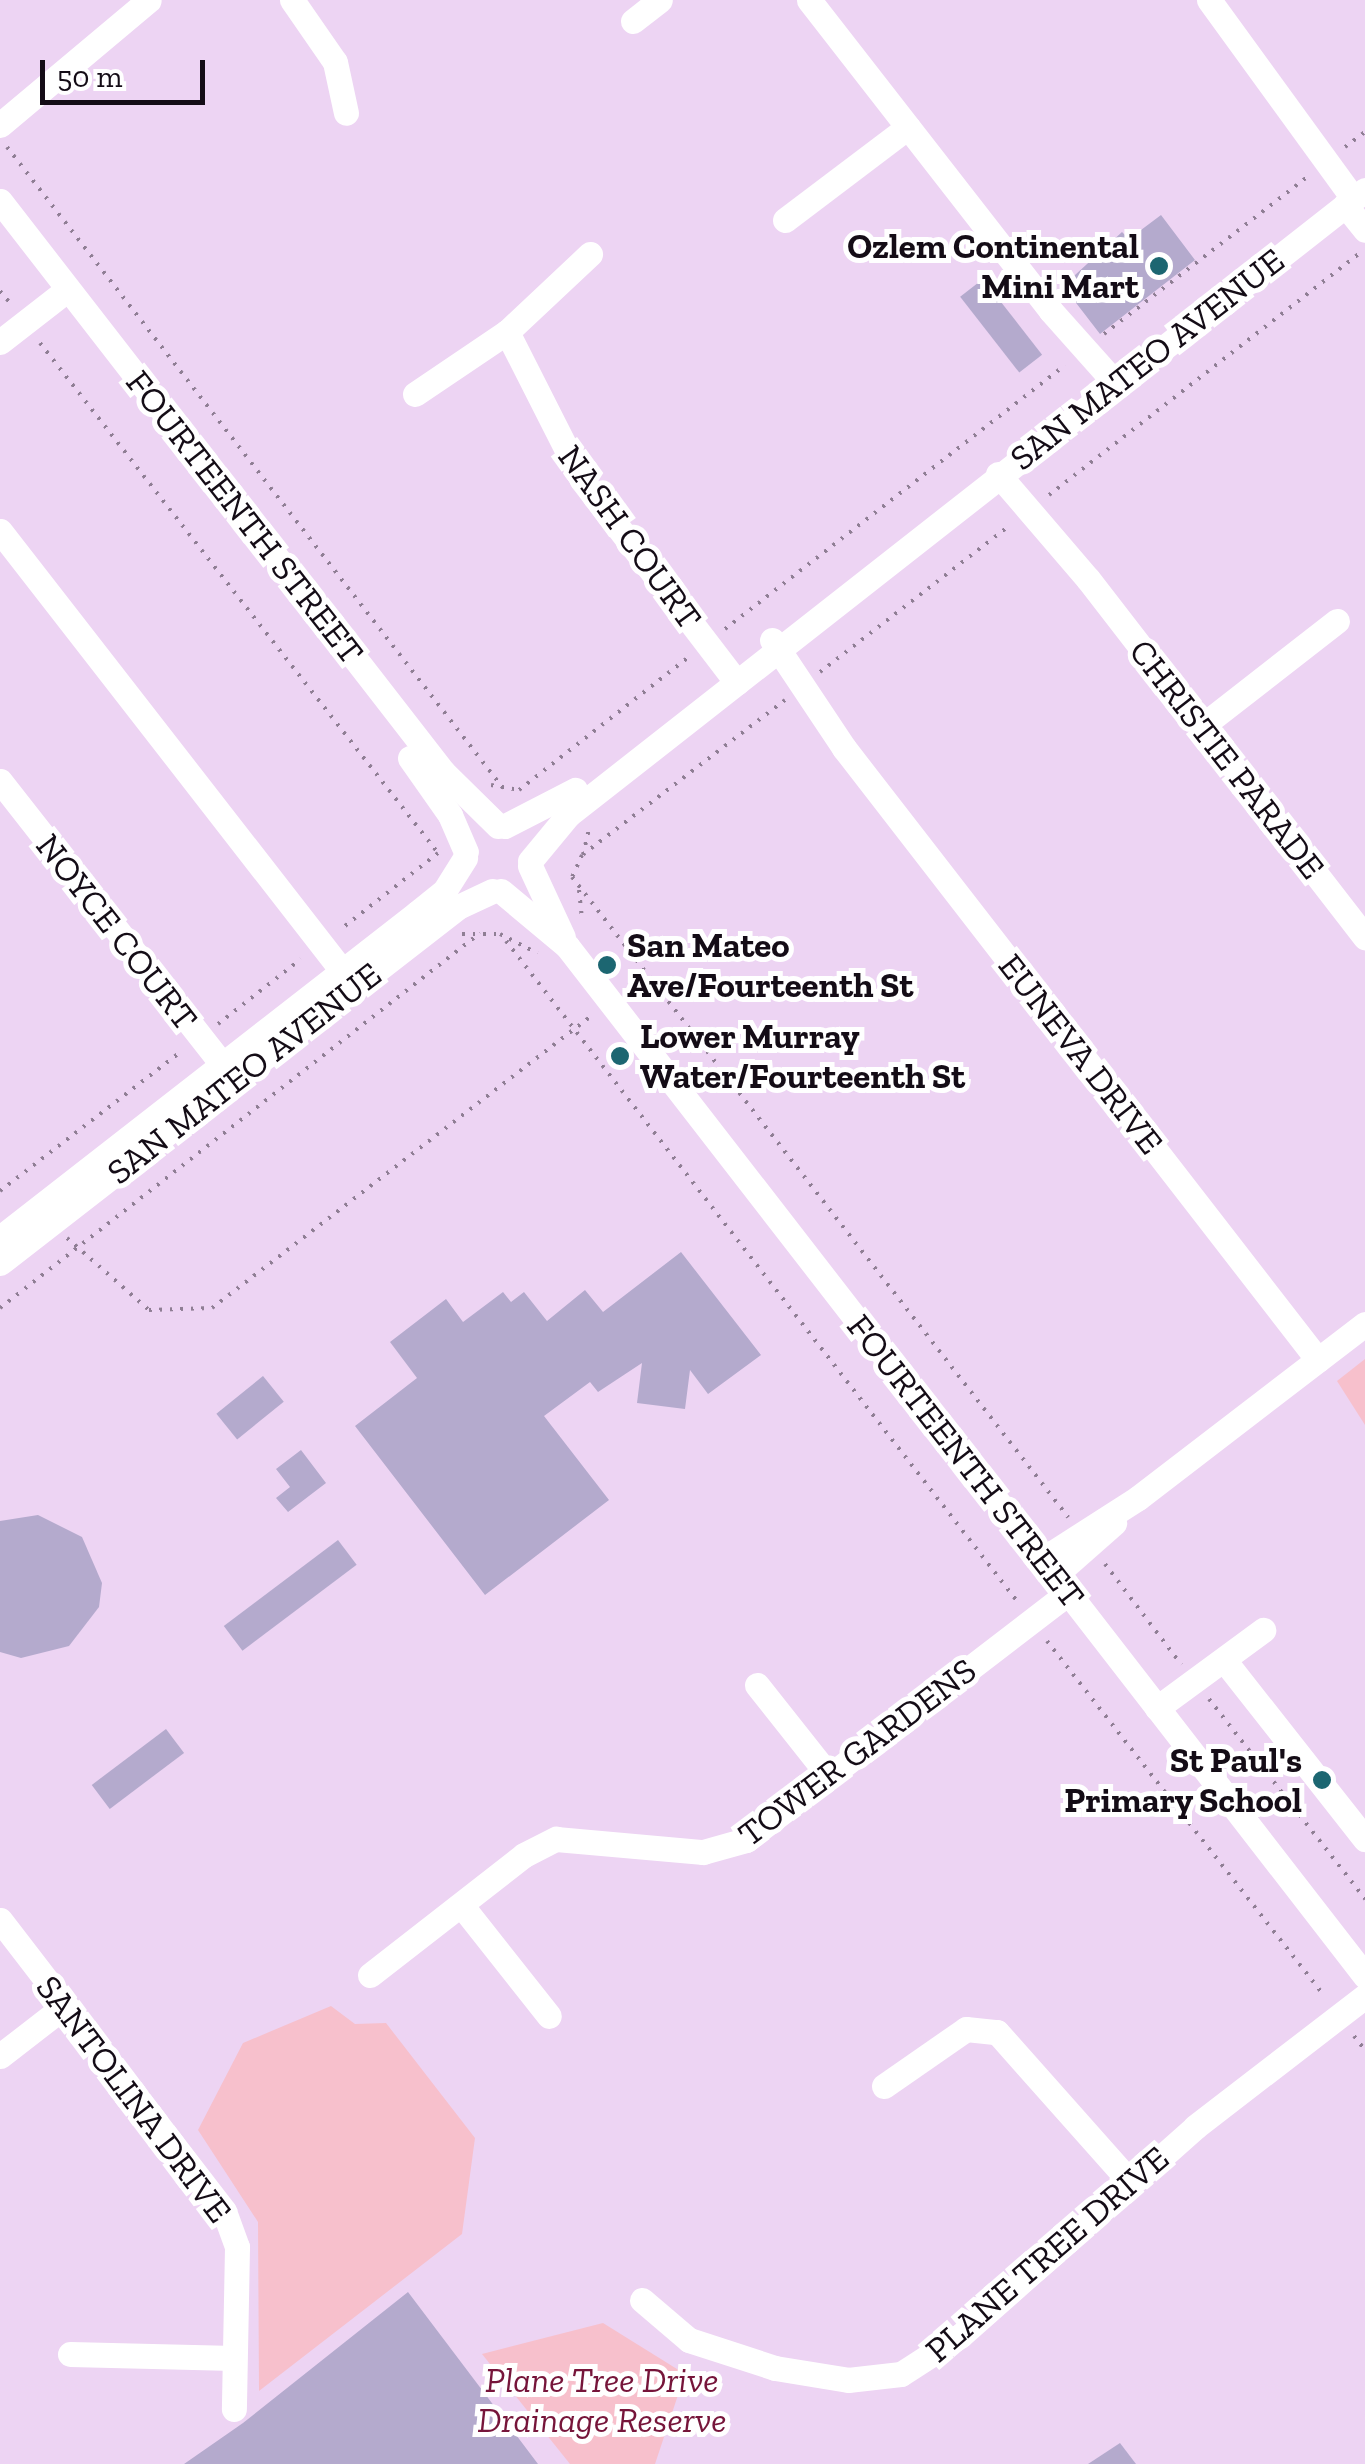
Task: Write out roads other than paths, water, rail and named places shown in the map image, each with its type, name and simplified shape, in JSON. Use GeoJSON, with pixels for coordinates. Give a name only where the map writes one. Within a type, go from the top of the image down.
{"type":"FeatureCollection","features":[{"type":"Feature","properties":{"kind":"street"},"geometry":{"type":"LineString","coordinates":[[0,110],[36,88],[149,0]]}},
{"type":"Feature","properties":{"kind":"street"},"geometry":{"type":"LineString","coordinates":[[292,0],[335,62],[346,113]]}},
{"type":"Feature","properties":{"kind":"street"},"geometry":{"type":"LineString","coordinates":[[632,21],[660,0]]}},
{"type":"Feature","properties":{"kind":"street"},"geometry":{"type":"LineString","coordinates":[[809,0],[1110,389]]}},
{"type":"Feature","properties":{"kind":"street"},"geometry":{"type":"LineString","coordinates":[[1209,0],[1358,197],[1365,230]]}},
{"type":"Feature","properties":{"kind":"street"},"geometry":{"type":"LineString","coordinates":[[0,124],[36,88]]}},
{"type":"Feature","properties":{"kind":"street"},"geometry":{"type":"LineString","coordinates":[[785,220],[908,127]]}},
{"type":"Feature","properties":{"kind":"street","name":"SAN MATEO AVENUE"},"geometry":{"type":"LineString","coordinates":[[502,826],[560,802],[732,677],[882,552],[929,528],[1358,197]]}},
{"type":"Feature","properties":{"kind":"street","name":"FOURTEENTH STREET"},"geometry":{"type":"LineString","coordinates":[[0,201],[61,294],[429,782],[465,855]]}},
{"type":"Feature","properties":{"kind":"street","name":"FOURTEENTH STREET"},"geometry":{"type":"LineString","coordinates":[[0,230],[61,294],[443,772],[502,826]]}},
{"type":"Feature","properties":{"kind":"street"},"geometry":{"type":"LineString","coordinates":[[414,394],[507,332],[590,254]]}},
{"type":"Feature","properties":{"kind":"street"},"geometry":{"type":"LineString","coordinates":[[0,342],[61,294]]}},
{"type":"Feature","properties":{"kind":"street","name":"NASH COURT"},"geometry":{"type":"LineString","coordinates":[[507,332],[582,480],[732,677]]}},
{"type":"Feature","properties":{"kind":"street","name":"CHRISTIE PARADE"},"geometry":{"type":"LineString","coordinates":[[1004,470],[1365,938]]}},
{"type":"Feature","properties":{"kind":"street"},"geometry":{"type":"LineString","coordinates":[[0,531],[349,979]]}},
{"type":"Feature","properties":{"kind":"street"},"geometry":{"type":"LineString","coordinates":[[1202,726],[1337,620]]}},
{"type":"Feature","properties":{"kind":"street","name":"EUNEVA DRIVE"},"geometry":{"type":"LineString","coordinates":[[767,650],[1318,1360]]}},
{"type":"Feature","properties":{"kind":"street","name":"SAN MATEO AVENUE"},"geometry":{"type":"LineString","coordinates":[[530,864],[568,814],[732,677]]}},
{"type":"Feature","properties":{"kind":"street","name":"NOYCE COURT"},"geometry":{"type":"LineString","coordinates":[[0,781],[229,1073]]}},
{"type":"Feature","properties":{"kind":"street"},"geometry":{"type":"LineString","coordinates":[[502,826],[521,835],[530,864],[519,883],[497,891],[470,876],[465,855],[474,836],[502,826]]}},
{"type":"Feature","properties":{"kind":"street","name":"SAN MATEO AVENUE"},"geometry":{"type":"LineString","coordinates":[[349,979],[445,890],[465,855]]}},
{"type":"Feature","properties":{"kind":"street","name":"FOURTEENTH STREET"},"geometry":{"type":"LineString","coordinates":[[530,864],[567,946]]}},
{"type":"Feature","properties":{"kind":"street","name":"SAN MATEO AVENUE"},"geometry":{"type":"LineString","coordinates":[[1,1251],[349,979],[458,907],[497,891]]}},
{"type":"Feature","properties":{"kind":"street","name":"FOURTEENTH STREET"},"geometry":{"type":"LineString","coordinates":[[497,891],[567,946],[1365,1976]]}},
{"type":"Feature","properties":{"kind":"street","name":"SAN MATEO AVENUE"},"geometry":{"type":"LineString","coordinates":[[1,1251],[53,1222],[229,1073]]}},
{"type":"Feature","properties":{"kind":"street","name":"TOWER GARDENS"},"geometry":{"type":"LineString","coordinates":[[370,1976],[524,1855],[556,1840],[704,1852],[734,1846],[1031,1621],[1056,1575],[1085,1539],[1365,1324]]}},
{"type":"Feature","properties":{"kind":"street"},"geometry":{"type":"LineString","coordinates":[[1157,1708],[1262,1630]]}},
{"type":"Feature","properties":{"kind":"street"},"geometry":{"type":"LineString","coordinates":[[1224,1660],[1365,1839]]}},
{"type":"Feature","properties":{"kind":"street"},"geometry":{"type":"LineString","coordinates":[[756,1685],[830,1776]]}},
{"type":"Feature","properties":{"kind":"street"},"geometry":{"type":"LineString","coordinates":[[462,1906],[549,2016]]}},
{"type":"Feature","properties":{"kind":"street","name":"SANTOLINA DRIVE"},"geometry":{"type":"LineString","coordinates":[[0,1920],[224,2210],[236,2246],[234,2409]]}},
{"type":"Feature","properties":{"kind":"street","name":"PLANE TREE DRIVE"},"geometry":{"type":"LineString","coordinates":[[642,2300],[688,2340],[775,2368],[848,2380],[901,2374],[960,2336],[1130,2182],[1365,1996]]}},
{"type":"Feature","properties":{"kind":"street"},"geometry":{"type":"LineString","coordinates":[[0,2056],[66,2005]]}},
{"type":"Feature","properties":{"kind":"street"},"geometry":{"type":"LineString","coordinates":[[884,2086],[966,2030],[997,2032],[1130,2182]]}},
{"type":"Feature","properties":{"kind":"street"},"geometry":{"type":"LineString","coordinates":[[70,2354],[234,2358]]}},
{"type":"Feature","properties":{"kind":"place","name":"Ozlem Continental Mini Mart"},"geometry":{"type":"Point","coordinates":[1159,266]}},
{"type":"Feature","properties":{"kind":"place","name":"San Mateo Ave/Fourteenth St"},"geometry":{"type":"Point","coordinates":[607,965]}},
{"type":"Feature","properties":{"kind":"place","name":"Lower Murray Water/Fourteenth St"},"geometry":{"type":"Point","coordinates":[620,1056]}},
{"type":"Feature","properties":{"kind":"place","name":"St Paul's Primary School"},"geometry":{"type":"Point","coordinates":[1322,1780]}},
{"type":"Feature","properties":{"kind":"park label","name":"Plane Tree Drive Drainage Reserve"},"geometry":{"type":"Point","coordinates":[602,2400]}}]}
